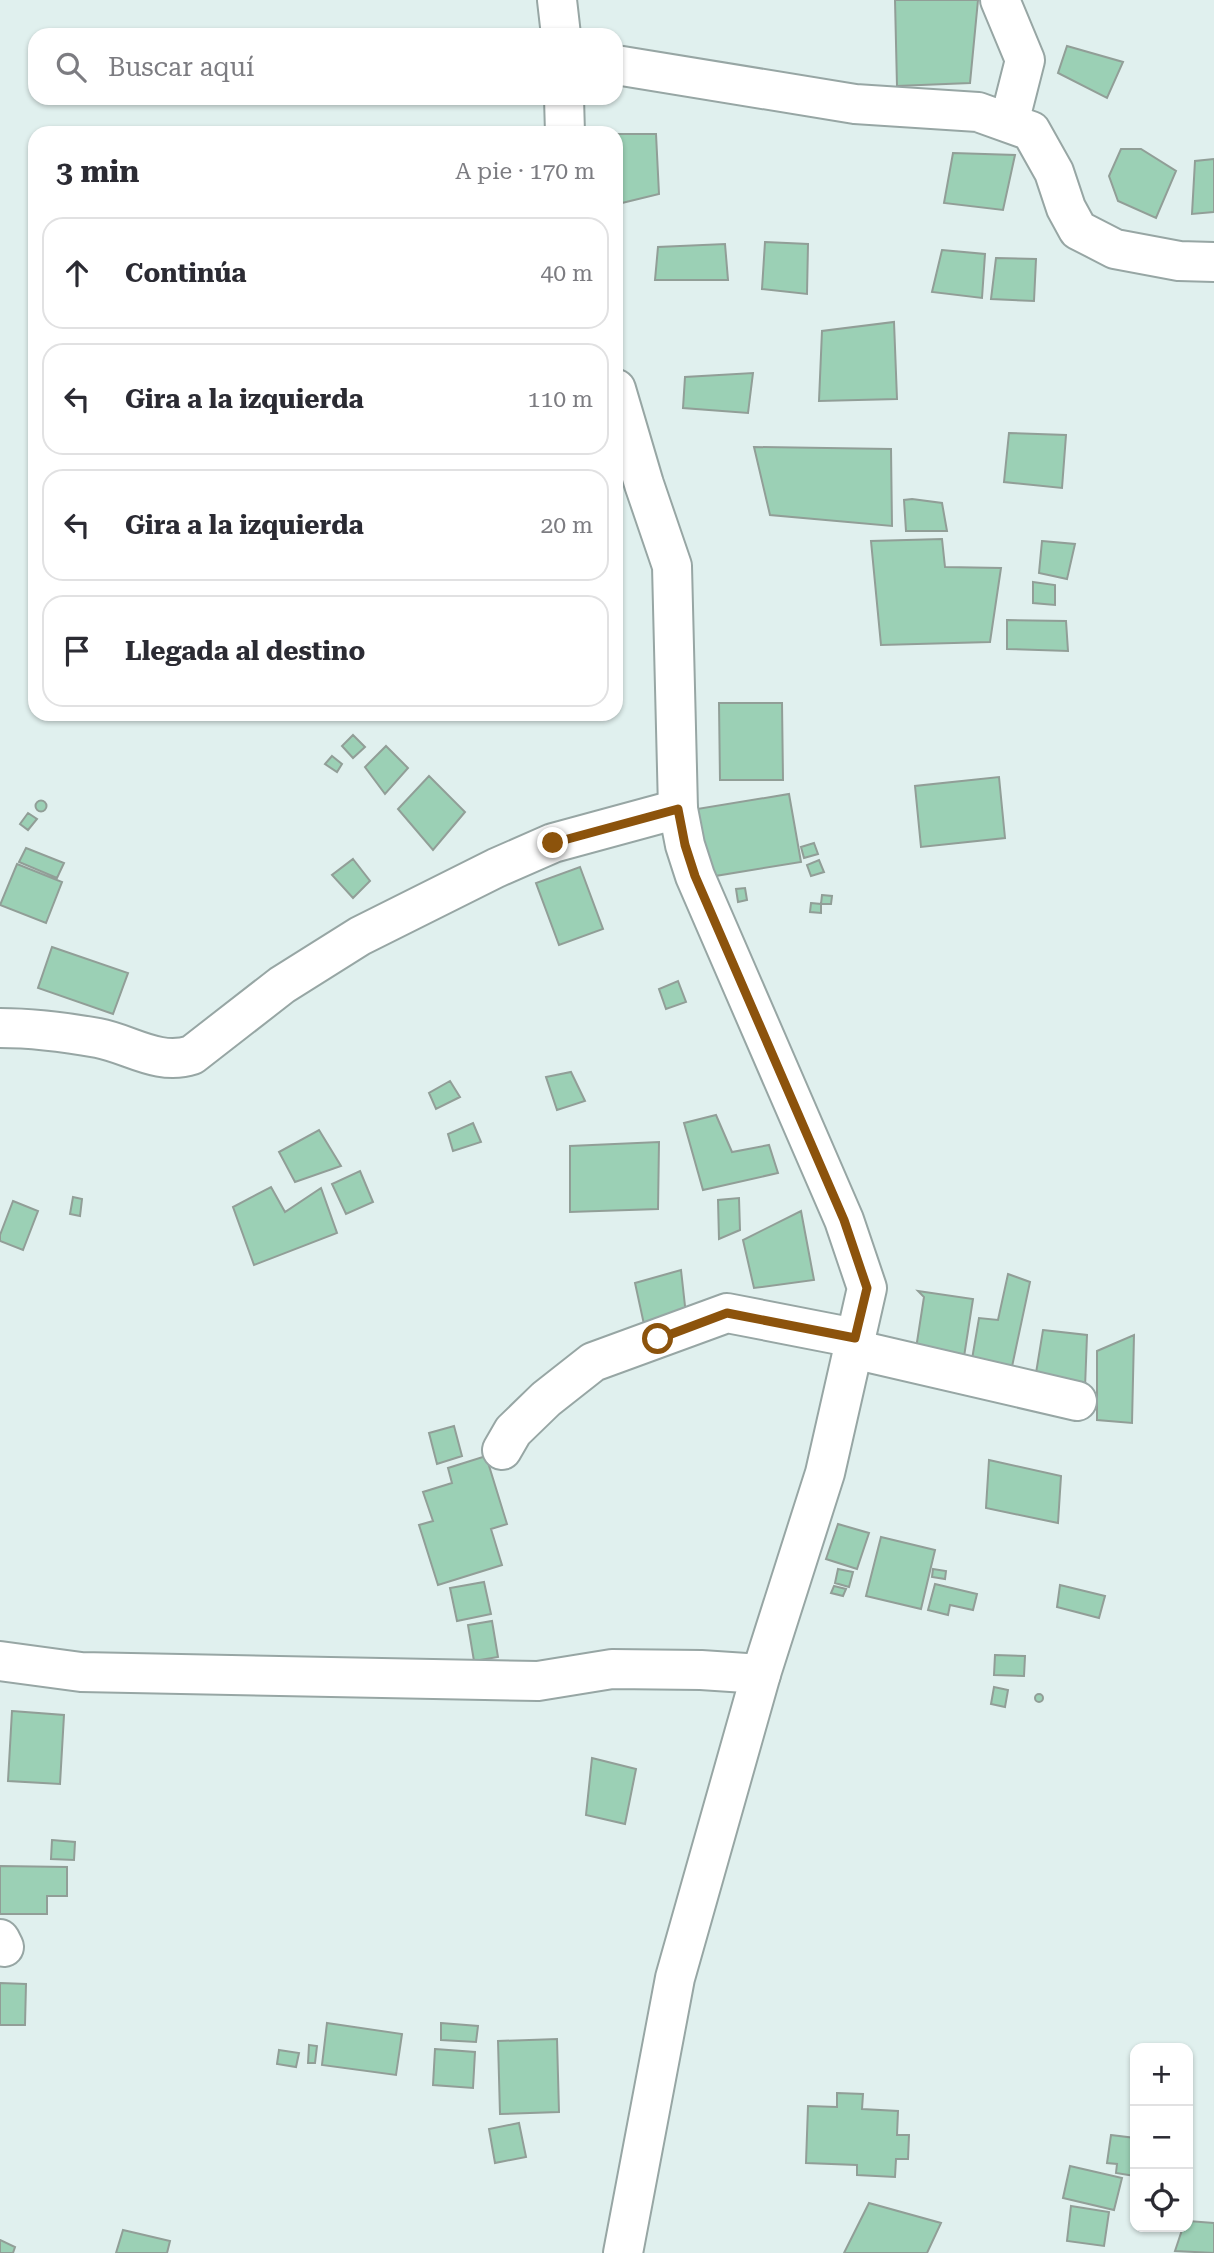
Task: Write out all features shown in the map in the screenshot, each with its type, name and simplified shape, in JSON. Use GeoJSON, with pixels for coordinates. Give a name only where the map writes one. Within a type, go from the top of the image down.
{"type":"FeatureCollection","features":[{"type":"Feature","properties":{"kind":"street"},"geometry":{"type":"LineString","coordinates":[[556,0],[560,28]]}},
{"type":"Feature","properties":{"kind":"street"},"geometry":{"type":"LineString","coordinates":[[1000,0],[1025,60],[1009,123]]}},
{"type":"Feature","properties":{"kind":"street"},"geometry":{"type":"LineString","coordinates":[[623,66],[855,104],[978,113],[1009,123],[1031,131],[1054,172],[1066,208],[1078,230],[1115,249],[1180,261],[1214,262]]}},
{"type":"Feature","properties":{"kind":"street"},"geometry":{"type":"LineString","coordinates":[[564,105],[565,126]]}},
{"type":"Feature","properties":{"kind":"street"},"geometry":{"type":"LineString","coordinates":[[623,413],[672,566],[678,809],[685,845],[695,876],[844,1220],[867,1288],[825,1473],[761,1674],[675,1978],[623,2253]]}},
{"type":"Feature","properties":{"kind":"street"},"geometry":{"type":"LineString","coordinates":[[0,1028],[41,1028],[102,1039],[163,1059],[183,1058],[192,1055],[282,985],[360,936],[496,868],[553,843],[678,809]]}},
{"type":"Feature","properties":{"kind":"street"},"geometry":{"type":"LineString","coordinates":[[502,1450],[513,1431],[546,1399],[593,1363],[727,1313],[1077,1401]]}},
{"type":"Feature","properties":{"kind":"street"},"geometry":{"type":"LineString","coordinates":[[0,1661],[81,1672],[538,1681],[611,1669],[761,1674]]}},
{"type":"Feature","properties":{"kind":"building"},"geometry":{"type":"Polygon","coordinates":[[[895,0],[978,0],[970,83],[897,86],[895,0]]]}},
{"type":"Feature","properties":{"kind":"building"},"geometry":{"type":"Polygon","coordinates":[[[1067,46],[1123,62],[1107,98],[1058,73],[1067,46]]]}},
{"type":"Feature","properties":{"kind":"building"},"geometry":{"type":"Polygon","coordinates":[[[623,134],[656,134],[659,194],[623,203],[623,134]]]}},
{"type":"Feature","properties":{"kind":"building"},"geometry":{"type":"Polygon","coordinates":[[[1121,149],[1141,149],[1176,171],[1156,218],[1118,201],[1109,176],[1121,149]]]}},
{"type":"Feature","properties":{"kind":"building"},"geometry":{"type":"Polygon","coordinates":[[[953,153],[1015,155],[1003,210],[944,203],[953,153]]]}},
{"type":"Feature","properties":{"kind":"building"},"geometry":{"type":"Polygon","coordinates":[[[1214,159],[1214,212],[1192,214],[1195,161],[1214,159]]]}},
{"type":"Feature","properties":{"kind":"building"},"geometry":{"type":"Polygon","coordinates":[[[765,242],[808,244],[807,294],[762,289],[765,242]]]}},
{"type":"Feature","properties":{"kind":"building"},"geometry":{"type":"Polygon","coordinates":[[[725,244],[728,280],[655,280],[658,247],[725,244]]]}},
{"type":"Feature","properties":{"kind":"building"},"geometry":{"type":"Polygon","coordinates":[[[942,250],[985,254],[982,298],[932,292],[942,250]]]}},
{"type":"Feature","properties":{"kind":"building"},"geometry":{"type":"Polygon","coordinates":[[[996,258],[1036,259],[1034,301],[991,299],[996,258]]]}},
{"type":"Feature","properties":{"kind":"building"},"geometry":{"type":"Polygon","coordinates":[[[894,322],[897,399],[819,401],[822,331],[894,322]]]}},
{"type":"Feature","properties":{"kind":"building"},"geometry":{"type":"Polygon","coordinates":[[[753,373],[748,413],[683,408],[685,377],[753,373]]]}},
{"type":"Feature","properties":{"kind":"building"},"geometry":{"type":"Polygon","coordinates":[[[1009,433],[1066,435],[1062,488],[1004,482],[1009,433]]]}},
{"type":"Feature","properties":{"kind":"building"},"geometry":{"type":"Polygon","coordinates":[[[754,447],[891,449],[892,526],[770,515],[754,447]]]}},
{"type":"Feature","properties":{"kind":"building"},"geometry":{"type":"Polygon","coordinates":[[[904,500],[942,503],[947,531],[906,531],[904,500]]]}},
{"type":"Feature","properties":{"kind":"building"},"geometry":{"type":"Polygon","coordinates":[[[942,539],[945,567],[1001,568],[990,642],[881,645],[871,541],[942,539]]]}},
{"type":"Feature","properties":{"kind":"building"},"geometry":{"type":"Polygon","coordinates":[[[1042,541],[1075,544],[1067,579],[1039,573],[1042,541]]]}},
{"type":"Feature","properties":{"kind":"building"},"geometry":{"type":"Polygon","coordinates":[[[1033,582],[1055,585],[1055,605],[1033,603],[1033,582]]]}},
{"type":"Feature","properties":{"kind":"building"},"geometry":{"type":"Polygon","coordinates":[[[1007,620],[1066,621],[1068,651],[1007,649],[1007,620]]]}},
{"type":"Feature","properties":{"kind":"building"},"geometry":{"type":"Polygon","coordinates":[[[719,703],[782,703],[783,780],[720,780],[719,703]]]}},
{"type":"Feature","properties":{"kind":"building"},"geometry":{"type":"Polygon","coordinates":[[[353,735],[365,747],[353,758],[342,746],[353,735]]]}},
{"type":"Feature","properties":{"kind":"building"},"geometry":{"type":"Polygon","coordinates":[[[386,746],[408,768],[385,794],[365,767],[386,746]]]}},
{"type":"Feature","properties":{"kind":"building"},"geometry":{"type":"Polygon","coordinates":[[[332,756],[342,764],[337,772],[325,764],[332,756]]]}},
{"type":"Feature","properties":{"kind":"building"},"geometry":{"type":"Polygon","coordinates":[[[429,776],[465,812],[433,850],[398,809],[429,776]]]}},
{"type":"Feature","properties":{"kind":"building"},"geometry":{"type":"Polygon","coordinates":[[[999,777],[1005,838],[921,847],[915,786],[999,777]]]}},
{"type":"Feature","properties":{"kind":"building"},"geometry":{"type":"Polygon","coordinates":[[[789,794],[801,862],[709,877],[697,809],[789,794]]]}},
{"type":"Feature","properties":{"kind":"building"},"geometry":{"type":"Polygon","coordinates":[[[41,800],[47,806],[41,812],[35,806],[41,800]]]}},
{"type":"Feature","properties":{"kind":"building"},"geometry":{"type":"Polygon","coordinates":[[[28,813],[37,819],[28,830],[20,824],[28,813]]]}},
{"type":"Feature","properties":{"kind":"building"},"geometry":{"type":"Polygon","coordinates":[[[814,843],[818,854],[804,858],[801,847],[814,843]]]}},
{"type":"Feature","properties":{"kind":"building"},"geometry":{"type":"Polygon","coordinates":[[[26,848],[64,863],[57,878],[19,862],[26,848]]]}},
{"type":"Feature","properties":{"kind":"building"},"geometry":{"type":"Polygon","coordinates":[[[353,859],[370,881],[353,898],[332,875],[353,859]]]}},
{"type":"Feature","properties":{"kind":"building"},"geometry":{"type":"Polygon","coordinates":[[[819,860],[824,872],[811,876],[807,865],[819,860]]]}},
{"type":"Feature","properties":{"kind":"building"},"geometry":{"type":"Polygon","coordinates":[[[17,864],[62,882],[46,923],[0,905],[17,864]]]}},
{"type":"Feature","properties":{"kind":"building"},"geometry":{"type":"Polygon","coordinates":[[[580,867],[603,929],[559,945],[536,883],[580,867]]]}},
{"type":"Feature","properties":{"kind":"building"},"geometry":{"type":"Polygon","coordinates":[[[745,888],[747,900],[738,902],[736,889],[745,888]]]}},
{"type":"Feature","properties":{"kind":"building"},"geometry":{"type":"Polygon","coordinates":[[[822,895],[832,896],[831,904],[821,904],[822,895]]]}},
{"type":"Feature","properties":{"kind":"building"},"geometry":{"type":"Polygon","coordinates":[[[811,903],[821,904],[821,913],[810,912],[811,903]]]}},
{"type":"Feature","properties":{"kind":"building"},"geometry":{"type":"Polygon","coordinates":[[[52,947],[128,973],[113,1014],[38,988],[52,947]]]}},
{"type":"Feature","properties":{"kind":"building"},"geometry":{"type":"Polygon","coordinates":[[[678,981],[686,1002],[666,1009],[659,989],[678,981]]]}},
{"type":"Feature","properties":{"kind":"building"},"geometry":{"type":"Polygon","coordinates":[[[571,1072],[585,1101],[557,1110],[546,1077],[571,1072]]]}},
{"type":"Feature","properties":{"kind":"building"},"geometry":{"type":"Polygon","coordinates":[[[450,1081],[460,1097],[436,1109],[429,1093],[450,1081]]]}},
{"type":"Feature","properties":{"kind":"building"},"geometry":{"type":"Polygon","coordinates":[[[716,1115],[732,1152],[769,1145],[778,1173],[703,1190],[684,1123],[716,1115]]]}},
{"type":"Feature","properties":{"kind":"building"},"geometry":{"type":"Polygon","coordinates":[[[473,1123],[481,1142],[453,1151],[448,1134],[473,1123]]]}},
{"type":"Feature","properties":{"kind":"building"},"geometry":{"type":"Polygon","coordinates":[[[319,1130],[341,1166],[295,1182],[279,1152],[319,1130]]]}},
{"type":"Feature","properties":{"kind":"building"},"geometry":{"type":"Polygon","coordinates":[[[659,1142],[658,1209],[570,1212],[570,1146],[659,1142]]]}},
{"type":"Feature","properties":{"kind":"building"},"geometry":{"type":"Polygon","coordinates":[[[360,1171],[373,1202],[346,1214],[332,1184],[360,1171]]]}},
{"type":"Feature","properties":{"kind":"building"},"geometry":{"type":"Polygon","coordinates":[[[271,1187],[285,1212],[321,1188],[337,1233],[254,1265],[233,1207],[271,1187]]]}},
{"type":"Feature","properties":{"kind":"building"},"geometry":{"type":"Polygon","coordinates":[[[73,1197],[82,1199],[80,1216],[70,1214],[73,1197]]]}},
{"type":"Feature","properties":{"kind":"building"},"geometry":{"type":"Polygon","coordinates":[[[739,1198],[740,1230],[719,1239],[718,1200],[739,1198]]]}},
{"type":"Feature","properties":{"kind":"building"},"geometry":{"type":"Polygon","coordinates":[[[13,1201],[38,1211],[23,1250],[0,1241],[13,1201]]]}},
{"type":"Feature","properties":{"kind":"building"},"geometry":{"type":"Polygon","coordinates":[[[801,1211],[814,1280],[754,1288],[743,1240],[801,1211]]]}},
{"type":"Feature","properties":{"kind":"building"},"geometry":{"type":"Polygon","coordinates":[[[681,1270],[686,1315],[645,1329],[635,1283],[681,1270]]]}},
{"type":"Feature","properties":{"kind":"building"},"geometry":{"type":"Polygon","coordinates":[[[1008,1274],[1030,1282],[1010,1376],[971,1365],[979,1318],[998,1320],[1008,1274]]]}},
{"type":"Feature","properties":{"kind":"building"},"geometry":{"type":"Polygon","coordinates":[[[918,1291],[973,1299],[963,1363],[915,1355],[924,1297],[918,1291]]]}},
{"type":"Feature","properties":{"kind":"building"},"geometry":{"type":"Polygon","coordinates":[[[1043,1330],[1087,1335],[1085,1388],[1036,1373],[1043,1330]]]}},
{"type":"Feature","properties":{"kind":"building"},"geometry":{"type":"Polygon","coordinates":[[[1134,1335],[1132,1423],[1097,1420],[1097,1351],[1134,1335]]]}},
{"type":"Feature","properties":{"kind":"building"},"geometry":{"type":"Polygon","coordinates":[[[454,1426],[462,1456],[437,1464],[429,1433],[454,1426]]]}},
{"type":"Feature","properties":{"kind":"building"},"geometry":{"type":"Polygon","coordinates":[[[486,1456],[507,1524],[491,1529],[502,1565],[438,1585],[419,1525],[433,1521],[423,1492],[452,1483],[448,1468],[486,1456]]]}},
{"type":"Feature","properties":{"kind":"building"},"geometry":{"type":"Polygon","coordinates":[[[989,1460],[1061,1476],[1058,1523],[986,1508],[989,1460]]]}},
{"type":"Feature","properties":{"kind":"building"},"geometry":{"type":"Polygon","coordinates":[[[838,1524],[869,1533],[857,1569],[826,1559],[838,1524]]]}},
{"type":"Feature","properties":{"kind":"building"},"geometry":{"type":"Polygon","coordinates":[[[881,1537],[935,1550],[921,1609],[866,1596],[881,1537]]]}},
{"type":"Feature","properties":{"kind":"building"},"geometry":{"type":"Polygon","coordinates":[[[838,1569],[853,1572],[849,1587],[835,1583],[838,1569]]]}},
{"type":"Feature","properties":{"kind":"building"},"geometry":{"type":"Polygon","coordinates":[[[933,1569],[946,1571],[945,1579],[932,1577],[933,1569]]]}},
{"type":"Feature","properties":{"kind":"building"},"geometry":{"type":"Polygon","coordinates":[[[484,1582],[491,1614],[457,1621],[450,1588],[484,1582]]]}},
{"type":"Feature","properties":{"kind":"building"},"geometry":{"type":"Polygon","coordinates":[[[935,1584],[977,1594],[973,1610],[950,1605],[948,1615],[928,1610],[935,1584]]]}},
{"type":"Feature","properties":{"kind":"building"},"geometry":{"type":"Polygon","coordinates":[[[1060,1585],[1105,1596],[1099,1618],[1057,1607],[1060,1585]]]}},
{"type":"Feature","properties":{"kind":"building"},"geometry":{"type":"Polygon","coordinates":[[[834,1586],[846,1589],[843,1596],[831,1593],[834,1586]]]}},
{"type":"Feature","properties":{"kind":"building"},"geometry":{"type":"Polygon","coordinates":[[[492,1621],[498,1657],[474,1661],[468,1625],[492,1621]]]}},
{"type":"Feature","properties":{"kind":"building"},"geometry":{"type":"Polygon","coordinates":[[[995,1655],[1025,1656],[1024,1676],[994,1675],[995,1655]]]}},
{"type":"Feature","properties":{"kind":"building"},"geometry":{"type":"Polygon","coordinates":[[[994,1687],[1008,1690],[1005,1707],[991,1704],[994,1687]]]}},
{"type":"Feature","properties":{"kind":"building"},"geometry":{"type":"Polygon","coordinates":[[[1039,1694],[1043,1698],[1039,1702],[1035,1698],[1039,1694]]]}},
{"type":"Feature","properties":{"kind":"building"},"geometry":{"type":"Polygon","coordinates":[[[12,1711],[64,1715],[60,1784],[8,1781],[12,1711]]]}},
{"type":"Feature","properties":{"kind":"building"},"geometry":{"type":"Polygon","coordinates":[[[592,1758],[636,1769],[625,1824],[586,1815],[592,1758]]]}},
{"type":"Feature","properties":{"kind":"building"},"geometry":{"type":"Polygon","coordinates":[[[52,1840],[75,1842],[74,1860],[51,1859],[52,1840]]]}},
{"type":"Feature","properties":{"kind":"building"},"geometry":{"type":"Polygon","coordinates":[[[0,1866],[67,1867],[67,1896],[47,1896],[47,1914],[0,1914],[0,1866]]]}},
{"type":"Feature","properties":{"kind":"building"},"geometry":{"type":"Polygon","coordinates":[[[0,1983],[26,1984],[25,2025],[0,2025],[0,1983]]]}},
{"type":"Feature","properties":{"kind":"building"},"geometry":{"type":"Polygon","coordinates":[[[327,2023],[402,2034],[396,2075],[322,2065],[327,2023]]]}},
{"type":"Feature","properties":{"kind":"building"},"geometry":{"type":"Polygon","coordinates":[[[441,2023],[478,2026],[476,2042],[441,2040],[441,2023]]]}},
{"type":"Feature","properties":{"kind":"building"},"geometry":{"type":"Polygon","coordinates":[[[557,2039],[559,2112],[500,2114],[498,2041],[557,2039]]]}},
{"type":"Feature","properties":{"kind":"building"},"geometry":{"type":"Polygon","coordinates":[[[309,2045],[317,2046],[315,2063],[308,2063],[309,2045]]]}},
{"type":"Feature","properties":{"kind":"building"},"geometry":{"type":"Polygon","coordinates":[[[435,2049],[475,2052],[473,2088],[433,2085],[435,2049]]]}},
{"type":"Feature","properties":{"kind":"building"},"geometry":{"type":"Polygon","coordinates":[[[279,2050],[299,2053],[296,2067],[277,2064],[279,2050]]]}},
{"type":"Feature","properties":{"kind":"building"},"geometry":{"type":"Polygon","coordinates":[[[837,2093],[863,2094],[862,2109],[898,2111],[897,2135],[909,2135],[908,2159],[896,2159],[895,2177],[857,2175],[857,2165],[806,2163],[808,2106],[837,2107],[837,2093]]]}},
{"type":"Feature","properties":{"kind":"building"},"geometry":{"type":"Polygon","coordinates":[[[519,2123],[526,2157],[495,2163],[489,2129],[519,2123]]]}},
{"type":"Feature","properties":{"kind":"building"},"geometry":{"type":"Polygon","coordinates":[[[1111,2135],[1130,2137],[1130,2175],[1116,2173],[1117,2164],[1107,2163],[1111,2135]]]}},
{"type":"Feature","properties":{"kind":"building"},"geometry":{"type":"Polygon","coordinates":[[[1070,2166],[1122,2178],[1114,2210],[1063,2198],[1070,2166]]]}},
{"type":"Feature","properties":{"kind":"building"},"geometry":{"type":"Polygon","coordinates":[[[869,2203],[941,2223],[927,2253],[844,2253],[869,2203]]]}},
{"type":"Feature","properties":{"kind":"building"},"geometry":{"type":"Polygon","coordinates":[[[1071,2206],[1109,2212],[1104,2246],[1067,2241],[1071,2206]]]}},
{"type":"Feature","properties":{"kind":"building"},"geometry":{"type":"Polygon","coordinates":[[[1193,2221],[1214,2223],[1214,2253],[1175,2251],[1181,2232],[1193,2232],[1193,2221]]]}},
{"type":"Feature","properties":{"kind":"building"},"geometry":{"type":"Polygon","coordinates":[[[123,2230],[170,2241],[167,2253],[116,2253],[123,2230]]]}},
{"type":"Feature","properties":{"kind":"building"},"geometry":{"type":"Polygon","coordinates":[[[0,2240],[15,2247],[13,2253],[0,2253],[0,2240]]]}},
{"type":"Feature","properties":{"kind":"route"},"geometry":{"type":"LineString","coordinates":[[553,843],[678,809],[695,876],[844,1220],[867,1288],[855,1338],[727,1313],[658,1339]]}}]}
